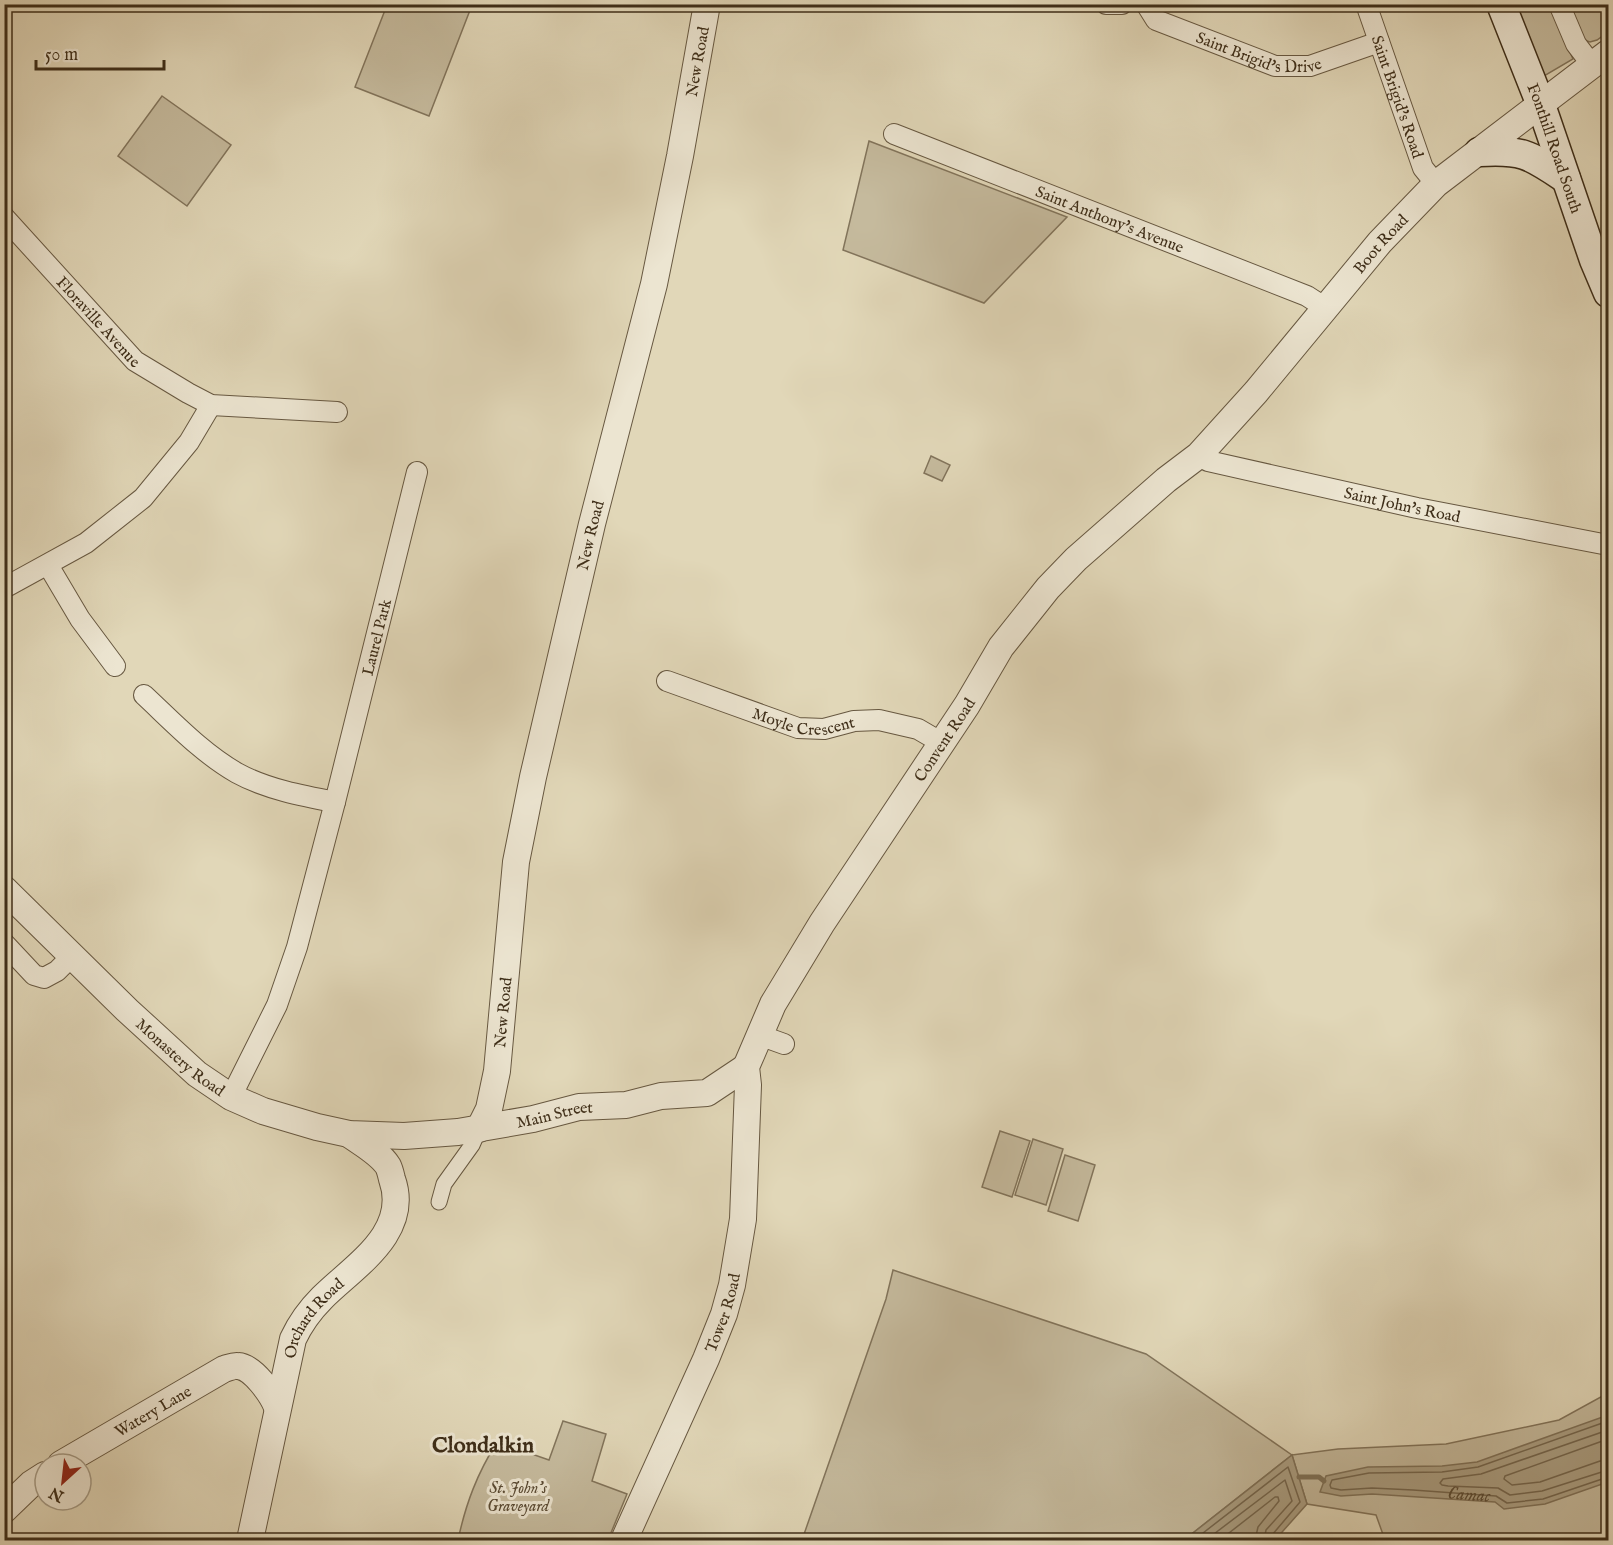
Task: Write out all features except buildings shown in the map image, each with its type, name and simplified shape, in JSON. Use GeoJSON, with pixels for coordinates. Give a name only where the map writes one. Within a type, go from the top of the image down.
{"type":"FeatureCollection","features":[{"type":"Feature","properties":{"kind":"main road","name":"Fonthill Road South"},"geometry":{"type":"LineString","coordinates":[[1501,4],[1541,105],[1594,260],[1608,293]]}},
{"type":"Feature","properties":{"kind":"main road"},"geometry":{"type":"LineString","coordinates":[[1479,153],[1508,151],[1525,154],[1566,178]]}},
{"type":"Feature","properties":{"kind":"street","name":"New Road"},"geometry":{"type":"LineString","coordinates":[[496,1126],[489,1109],[497,1071],[518,851],[532,777],[592,524],[654,284],[707,4]]}},
{"type":"Feature","properties":{"kind":"street"},"geometry":{"type":"LineString","coordinates":[[1106,4],[1122,4]]}},
{"type":"Feature","properties":{"kind":"street","name":"Saint Brigid's Drive"},"geometry":{"type":"LineString","coordinates":[[1146,4],[1156,20],[1275,66],[1310,66],[1379,42]]}},
{"type":"Feature","properties":{"kind":"street","name":"Saint Brigid's Road"},"geometry":{"type":"LineString","coordinates":[[1366,4],[1423,168],[1436,184]]}},
{"type":"Feature","properties":{"kind":"street","name":"Boot Road"},"geometry":{"type":"LineString","coordinates":[[1199,455],[1256,392],[1390,230],[1436,184],[1600,59],[1576,45],[1559,4]]}},
{"type":"Feature","properties":{"kind":"street","name":"Saint Anthony's Avenue"},"geometry":{"type":"LineString","coordinates":[[894,134],[1307,296],[1324,307]]}},
{"type":"Feature","properties":{"kind":"street","name":"Floraville Avenue"},"geometry":{"type":"LineString","coordinates":[[4,217],[135,361],[188,393],[211,405],[337,412]]}},
{"type":"Feature","properties":{"kind":"street"},"geometry":{"type":"LineString","coordinates":[[4,588],[86,543],[143,498],[189,442],[211,405]]}},
{"type":"Feature","properties":{"kind":"street","name":"Saint John's Road"},"geometry":{"type":"LineString","coordinates":[[1199,455],[1208,461],[1417,508],[1608,545]]}},
{"type":"Feature","properties":{"kind":"street","name":"Convent Road"},"geometry":{"type":"LineString","coordinates":[[746,1067],[773,1004],[822,923],[967,705],[1001,647],[1048,588],[1084,552],[1166,480],[1199,455]]}},
{"type":"Feature","properties":{"kind":"street","name":"Laurel Park"},"geometry":{"type":"LineString","coordinates":[[231,1097],[277,1005],[297,947],[417,472]]}},
{"type":"Feature","properties":{"kind":"street"},"geometry":{"type":"LineString","coordinates":[[48,565],[80,619],[115,666]]}},
{"type":"Feature","properties":{"kind":"street","name":"Moyle Crescent"},"geometry":{"type":"LineString","coordinates":[[667,681],[798,728],[824,729],[854,722],[879,720],[918,729],[942,743]]}},
{"type":"Feature","properties":{"kind":"street"},"geometry":{"type":"LineString","coordinates":[[144,695],[187,735],[216,759],[239,774],[266,785],[335,802]]}},
{"type":"Feature","properties":{"kind":"street","name":"Monastery Road"},"geometry":{"type":"LineString","coordinates":[[4,889],[177,1057],[231,1097],[285,1119],[349,1134],[404,1136]]}},
{"type":"Feature","properties":{"kind":"street"},"geometry":{"type":"LineString","coordinates":[[4,943],[34,975],[44,978],[57,971],[72,956]]}},
{"type":"Feature","properties":{"kind":"street"},"geometry":{"type":"LineString","coordinates":[[759,1035],[784,1044]]}},
{"type":"Feature","properties":{"kind":"street"},"geometry":{"type":"LineString","coordinates":[[707,1093],[746,1067]]}},
{"type":"Feature","properties":{"kind":"street","name":"Tower Road"},"geometry":{"type":"LineString","coordinates":[[624,1540],[695,1384],[724,1314],[732,1285],[742,1219],[748,1085],[746,1067]]}},
{"type":"Feature","properties":{"kind":"street","name":"Main Street"},"geometry":{"type":"LineString","coordinates":[[404,1136],[496,1126],[579,1107],[626,1105],[667,1095],[707,1093],[747,1111]]}},
{"type":"Feature","properties":{"kind":"street"},"geometry":{"type":"LineString","coordinates":[[439,1202],[444,1184],[472,1145],[496,1126]]}},
{"type":"Feature","properties":{"kind":"street"},"geometry":{"type":"LineString","coordinates":[[349,1134],[387,1166],[396,1144],[404,1136]]}},
{"type":"Feature","properties":{"kind":"street","name":"Orchard Road"},"geometry":{"type":"LineString","coordinates":[[250,1540],[292,1339],[307,1315],[322,1298],[373,1251],[385,1234],[392,1221],[396,1196],[387,1166]]}},
{"type":"Feature","properties":{"kind":"street","name":"Watery Lane"},"geometry":{"type":"LineString","coordinates":[[82,1452],[224,1369],[238,1365],[247,1369],[266,1366],[288,1353]]}},
{"type":"Feature","properties":{"kind":"street"},"geometry":{"type":"LineString","coordinates":[[247,1369],[270,1390],[278,1407]]}},
{"type":"Feature","properties":{"kind":"street"},"geometry":{"type":"LineString","coordinates":[[4,1510],[33,1483]]}},
{"type":"Feature","properties":{"kind":"green space"},"geometry":{"type":"Polygon","coordinates":[[[387,5],[472,5],[429,116],[355,87],[387,5]]]}},
{"type":"Feature","properties":{"kind":"green space"},"geometry":{"type":"Polygon","coordinates":[[[1513,5],[1550,5],[1573,59],[1539,79],[1513,5]]]}},
{"type":"Feature","properties":{"kind":"green space"},"geometry":{"type":"Polygon","coordinates":[[[1569,5],[1608,5],[1608,32],[1597,40],[1590,42],[1584,40],[1569,5]]]}},
{"type":"Feature","properties":{"kind":"green space"},"geometry":{"type":"Polygon","coordinates":[[[162,96],[231,145],[187,206],[118,156],[162,96]]]}},
{"type":"Feature","properties":{"kind":"green space"},"geometry":{"type":"Polygon","coordinates":[[[869,141],[1067,217],[984,303],[843,250],[869,141]]]}},
{"type":"Feature","properties":{"kind":"green space"},"geometry":{"type":"Polygon","coordinates":[[[931,456],[950,465],[942,481],[924,473],[931,456]]]}},
{"type":"Feature","properties":{"kind":"green space"},"geometry":{"type":"Polygon","coordinates":[[[1000,1131],[1030,1141],[1012,1197],[982,1187],[1000,1131]]]}},
{"type":"Feature","properties":{"kind":"green space"},"geometry":{"type":"Polygon","coordinates":[[[1033,1139],[1063,1149],[1046,1205],[1015,1195],[1033,1139]]]}},
{"type":"Feature","properties":{"kind":"green space"},"geometry":{"type":"Polygon","coordinates":[[[1065,1155],[1095,1165],[1078,1221],[1048,1211],[1065,1155]]]}},
{"type":"Feature","properties":{"kind":"green space"},"geometry":{"type":"Polygon","coordinates":[[[893,1270],[1146,1354],[1292,1455],[1184,1540],[802,1540],[886,1299],[893,1270]]]}},
{"type":"Feature","properties":{"kind":"green space"},"geometry":{"type":"Polygon","coordinates":[[[1608,1393],[1608,1540],[1385,1540],[1376,1515],[1307,1504],[1292,1455],[1338,1449],[1446,1444],[1559,1420],[1608,1393]]]}},
{"type":"Feature","properties":{"kind":"green space","name":"St. John's Graveyard"},"geometry":{"type":"Polygon","coordinates":[[[563,1421],[606,1434],[592,1481],[627,1494],[608,1540],[458,1540],[473,1489],[497,1442],[549,1460],[563,1421]]]}},
{"type":"Feature","properties":{"kind":"water","name":"Camac"},"geometry":{"type":"Polygon","coordinates":[[[1608,1415],[1608,1482],[1545,1504],[1504,1509],[1495,1502],[1372,1494],[1341,1496],[1320,1492],[1326,1476],[1368,1467],[1442,1466],[1477,1462],[1608,1415]]]}},
{"type":"Feature","properties":{"kind":"water"},"geometry":{"type":"Polygon","coordinates":[[[1292,1455],[1307,1504],[1275,1540],[1184,1540],[1292,1455]]]}},
{"type":"Feature","properties":{"kind":"waterway"},"geometry":{"type":"LineString","coordinates":[[1299,1477],[1319,1477],[1324,1481]]}},
{"type":"Feature","properties":{"kind":"district","name":"Clondalkin"},"geometry":{"type":"Point","coordinates":[483,1444]}}]}
